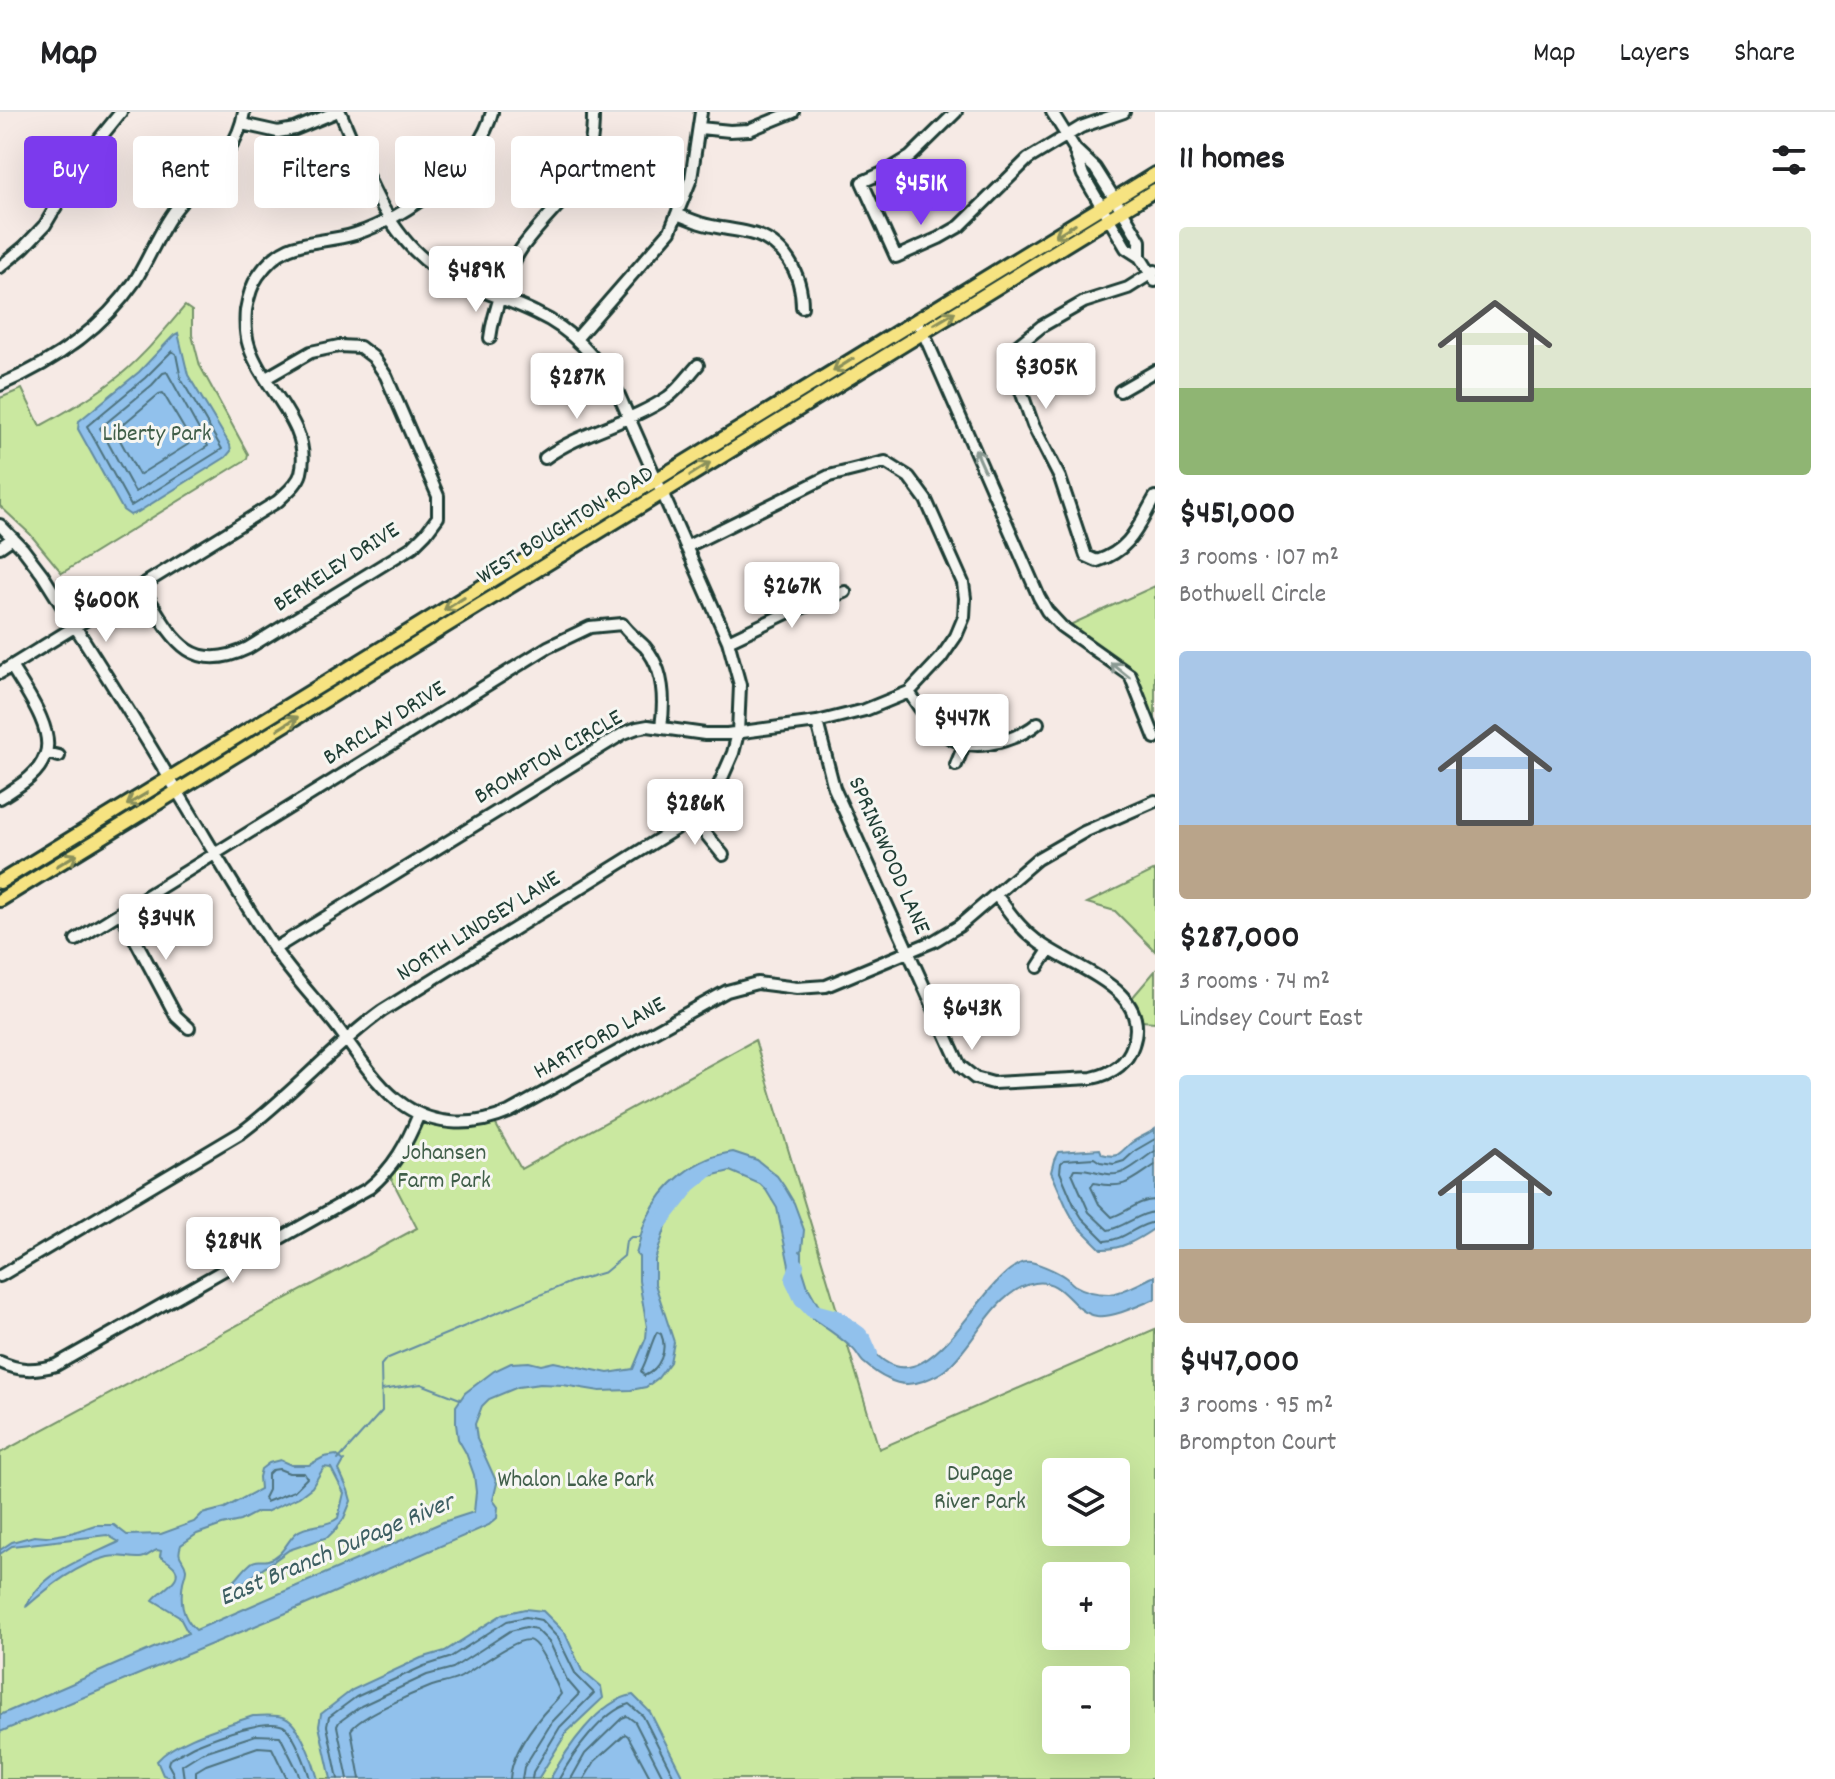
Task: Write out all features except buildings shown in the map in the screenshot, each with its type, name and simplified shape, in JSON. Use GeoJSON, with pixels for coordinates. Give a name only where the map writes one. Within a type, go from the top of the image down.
{"type":"FeatureCollection","features":[{"type":"Feature","properties":{"kind":"main road","name":"WEST BOUGHTON ROAD"},"geometry":{"type":"LineString","coordinates":[[0,882],[659,486],[1118,204],[1155,174]]}},
{"type":"Feature","properties":{"kind":"main road","name":"WEST BOUGHTON ROAD"},"geometry":{"type":"LineString","coordinates":[[1118,204],[1155,190]]}},
{"type":"Feature","properties":{"kind":"main road","name":"WEST BOUGHTON ROAD"},"geometry":{"type":"LineString","coordinates":[[0,900],[659,486]]}},
{"type":"Feature","properties":{"kind":"street"},"geometry":{"type":"LineString","coordinates":[[0,267],[45,225],[87,154],[121,112]]}},
{"type":"Feature","properties":{"kind":"street"},"geometry":{"type":"LineString","coordinates":[[0,385],[48,362],[97,325],[134,281],[171,215],[220,164],[232,147],[244,112]]}},
{"type":"Feature","properties":{"kind":"street"},"geometry":{"type":"LineString","coordinates":[[242,124],[278,132],[295,129],[338,112]]}},
{"type":"Feature","properties":{"kind":"street","name":"NORTH LINDSEY LANE"},"geometry":{"type":"LineString","coordinates":[[0,1276],[242,1132],[267,1114],[346,1039],[395,1003],[693,818],[715,794],[727,770],[738,733],[740,685],[728,641],[607,375],[595,357],[556,324],[437,269],[422,258],[398,233],[381,206],[338,112]]}},
{"type":"Feature","properties":{"kind":"street"},"geometry":{"type":"LineString","coordinates":[[0,673],[278,501],[295,485],[301,475],[302,453],[296,430],[251,352],[245,328],[249,294],[263,270],[277,256],[296,245],[352,235],[389,219],[428,195],[442,184],[481,139],[492,112]]}},
{"type":"Feature","properties":{"kind":"street"},"geometry":{"type":"LineString","coordinates":[[490,338],[492,320],[500,298],[524,245],[581,176],[591,148],[593,112]]}},
{"type":"Feature","properties":{"kind":"street"},"geometry":{"type":"LineString","coordinates":[[576,339],[662,242],[672,226],[691,179],[701,112]]}},
{"type":"Feature","properties":{"kind":"street"},"geometry":{"type":"LineString","coordinates":[[700,128],[749,130],[793,112]]}},
{"type":"Feature","properties":{"kind":"street"},"geometry":{"type":"LineString","coordinates":[[956,112],[910,157],[862,182],[896,257],[960,226],[1028,159],[1081,127],[1124,112]]}},
{"type":"Feature","properties":{"kind":"street"},"geometry":{"type":"LineString","coordinates":[[1052,112],[1075,149],[1095,168],[1118,204],[1140,241],[1140,257]]}},
{"type":"Feature","properties":{"kind":"street"},"geometry":{"type":"LineString","coordinates":[[1075,149],[1083,175],[1126,248],[1140,257],[1153,275],[1120,291],[1074,307],[1042,326],[1012,350],[1010,360],[1033,425],[1060,478],[1086,556],[1097,561],[1110,557],[1124,547],[1134,536],[1155,497]]}},
{"type":"Feature","properties":{"kind":"street"},"geometry":{"type":"LineString","coordinates":[[677,214],[701,224],[752,233],[777,246],[794,268],[800,284],[802,307]]}},
{"type":"Feature","properties":{"kind":"street"},"geometry":{"type":"LineString","coordinates":[[919,326],[1047,611],[1061,626],[1130,675],[1155,738]]}},
{"type":"Feature","properties":{"kind":"street","name":"BERKELEY DRIVE"},"geometry":{"type":"LineString","coordinates":[[141,586],[176,640],[187,650],[202,658],[229,656],[248,648],[412,547],[438,517],[438,496],[386,376],[373,357],[360,347],[339,346],[311,352],[266,378]]}},
{"type":"Feature","properties":{"kind":"street"},"geometry":{"type":"LineString","coordinates":[[545,458],[671,395],[698,365]]}},
{"type":"Feature","properties":{"kind":"street"},"geometry":{"type":"LineString","coordinates":[[1120,391],[1155,371]]}},
{"type":"Feature","properties":{"kind":"street","name":"BROMPTON CIRCLE"},"geometry":{"type":"LineString","coordinates":[[274,949],[611,740],[637,728],[661,727],[705,734],[738,733],[817,722],[865,710],[909,692],[941,658],[964,617],[963,583],[926,500],[909,477],[885,462],[829,476],[686,547]]}},
{"type":"Feature","properties":{"kind":"street","name":"HARTFORD LANE"},"geometry":{"type":"LineString","coordinates":[[0,525],[33,562],[274,949],[384,1090],[419,1114],[454,1123],[497,1117],[727,991],[757,983],[797,988],[826,986],[947,934],[1037,859],[1084,832],[1155,801]]}},
{"type":"Feature","properties":{"kind":"street"},"geometry":{"type":"LineString","coordinates":[[0,547],[13,538]]}},
{"type":"Feature","properties":{"kind":"street"},"geometry":{"type":"LineString","coordinates":[[728,641],[787,613],[845,592]]}},
{"type":"Feature","properties":{"kind":"street","name":"BARCLAY DRIVE"},"geometry":{"type":"LineString","coordinates":[[76,940],[548,647],[590,627],[622,624],[649,653],[664,694],[661,727]]}},
{"type":"Feature","properties":{"kind":"street"},"geometry":{"type":"LineString","coordinates":[[0,798],[22,784],[41,765],[47,753],[47,737],[36,708],[11,666]]}},
{"type":"Feature","properties":{"kind":"street"},"geometry":{"type":"LineString","coordinates":[[909,692],[931,725],[964,745],[987,745],[1004,740],[1026,733],[1038,723]]}},
{"type":"Feature","properties":{"kind":"street","name":"SPRINGWOOD LANE"},"geometry":{"type":"LineString","coordinates":[[817,722],[834,788],[960,1066],[975,1078],[993,1083],[1092,1078],[1112,1072],[1127,1059],[1135,1041],[1136,1024],[1131,1006],[1122,993],[1049,950],[1023,929],[996,895]]}},
{"type":"Feature","properties":{"kind":"street"},"geometry":{"type":"LineString","coordinates":[[956,765],[964,745]]}},
{"type":"Feature","properties":{"kind":"street"},"geometry":{"type":"LineString","coordinates":[[47,753],[59,756]]}},
{"type":"Feature","properties":{"kind":"street"},"geometry":{"type":"LineString","coordinates":[[693,818],[723,855]]}},
{"type":"Feature","properties":{"kind":"street"},"geometry":{"type":"LineString","coordinates":[[121,913],[176,1016],[189,1028]]}},
{"type":"Feature","properties":{"kind":"street"},"geometry":{"type":"LineString","coordinates":[[1038,967],[1049,950]]}},
{"type":"Feature","properties":{"kind":"street"},"geometry":{"type":"LineString","coordinates":[[0,1362],[29,1371],[56,1365],[369,1188],[400,1155],[419,1114]]}},
{"type":"Feature","properties":{"kind":"green space","name":"Liberty Park"},"geometry":{"type":"Polygon","coordinates":[[[185,306],[192,311],[192,335],[200,366],[248,454],[247,459],[62,573],[30,534],[0,506],[0,398],[22,389],[40,426],[121,375],[185,306]]]}},
{"type":"Feature","properties":{"kind":"green space"},"geometry":{"type":"Polygon","coordinates":[[[1155,586],[1155,739],[1127,678],[1061,629],[1155,586]]]}},
{"type":"Feature","properties":{"kind":"green space"},"geometry":{"type":"Polygon","coordinates":[[[1155,870],[1155,951],[1115,911],[1087,903],[1155,870]]]}},
{"type":"Feature","properties":{"kind":"green space"},"geometry":{"type":"Polygon","coordinates":[[[1155,971],[1155,1022],[1141,1021],[1132,998],[1155,971]]]}},
{"type":"Feature","properties":{"kind":"green space","name":"Whalon Lake Park"},"geometry":{"type":"Polygon","coordinates":[[[755,1040],[879,1449],[1155,1329],[1155,1779],[0,1779],[0,1453],[417,1228],[390,1176],[421,1123],[462,1128],[495,1123],[521,1169],[755,1040]]]}},
{"type":"Feature","properties":{"kind":"water"},"geometry":{"type":"Polygon","coordinates":[[[178,333],[188,375],[231,451],[130,515],[123,510],[78,429],[79,421],[139,372],[178,333]]]}},
{"type":"Feature","properties":{"kind":"water"},"geometry":{"type":"Polygon","coordinates":[[[1155,1129],[1155,1228],[1123,1246],[1101,1249],[1075,1223],[1067,1208],[1051,1172],[1054,1160],[1058,1152],[1100,1149],[1102,1154],[1115,1155],[1155,1129]]]}},
{"type":"Feature","properties":{"kind":"water"},"geometry":{"type":"Polygon","coordinates":[[[733,1152],[757,1160],[777,1176],[794,1203],[804,1230],[800,1251],[802,1268],[817,1303],[822,1310],[860,1334],[858,1339],[865,1340],[886,1362],[906,1367],[926,1360],[945,1344],[998,1280],[1024,1262],[1045,1267],[1078,1287],[1109,1294],[1155,1276],[1155,1299],[1118,1313],[1097,1316],[1080,1308],[1054,1285],[1035,1283],[1021,1287],[997,1307],[945,1370],[919,1382],[897,1382],[881,1376],[847,1344],[813,1319],[811,1310],[801,1299],[792,1280],[777,1208],[766,1190],[760,1184],[730,1171],[706,1177],[701,1175],[671,1211],[655,1260],[655,1284],[674,1342],[670,1362],[658,1378],[646,1387],[600,1391],[540,1384],[518,1387],[489,1399],[482,1406],[475,1424],[477,1439],[497,1483],[493,1500],[498,1507],[497,1518],[489,1525],[0,1732],[0,1715],[188,1633],[179,1616],[153,1600],[177,1574],[176,1569],[160,1556],[161,1551],[140,1558],[108,1557],[85,1565],[54,1584],[26,1607],[33,1595],[54,1575],[119,1542],[107,1535],[12,1546],[0,1554],[0,1550],[12,1542],[34,1536],[71,1533],[95,1525],[114,1525],[127,1535],[161,1534],[194,1522],[202,1514],[225,1508],[260,1489],[261,1469],[269,1463],[280,1460],[291,1465],[309,1465],[336,1455],[344,1461],[339,1470],[351,1501],[336,1529],[328,1537],[289,1550],[232,1591],[223,1591],[252,1562],[277,1555],[301,1530],[338,1518],[344,1493],[331,1468],[324,1467],[312,1487],[299,1497],[266,1512],[257,1512],[240,1521],[197,1534],[181,1545],[180,1556],[186,1569],[182,1589],[183,1608],[187,1620],[196,1630],[443,1522],[474,1512],[474,1475],[458,1439],[456,1424],[456,1406],[465,1393],[494,1371],[511,1363],[541,1365],[554,1362],[608,1373],[633,1369],[646,1338],[647,1327],[639,1281],[639,1257],[636,1254],[645,1222],[662,1194],[682,1174],[706,1160],[733,1152]]]}},
{"type":"Feature","properties":{"kind":"water"},"geometry":{"type":"Polygon","coordinates":[[[525,1609],[543,1611],[565,1633],[582,1671],[601,1687],[603,1698],[567,1732],[538,1779],[331,1779],[319,1726],[321,1714],[352,1690],[421,1658],[445,1651],[503,1614],[525,1609]]]}},
{"type":"Feature","properties":{"kind":"water"},"geometry":{"type":"Polygon","coordinates":[[[633,1695],[650,1712],[684,1779],[550,1779],[574,1741],[596,1716],[620,1699],[633,1695]]]}},
{"type":"Feature","properties":{"kind":"water"},"geometry":{"type":"Polygon","coordinates":[[[253,1716],[278,1716],[291,1722],[306,1745],[318,1779],[174,1779],[163,1775],[157,1761],[165,1753],[202,1734],[253,1716]]]}},
{"type":"Feature","properties":{"kind":"waterway","name":"East Branch DuPage River"},"geometry":{"type":"LineString","coordinates":[[660,1224],[690,1185],[710,1169]]}},
{"type":"Feature","properties":{"kind":"waterway"},"geometry":{"type":"LineString","coordinates":[[338,1460],[382,1411],[381,1365],[386,1359],[571,1282],[605,1272],[624,1256],[626,1241],[639,1237]]}},
{"type":"Feature","properties":{"kind":"waterway","name":"East Branch DuPage River"},"geometry":{"type":"LineString","coordinates":[[797,1265],[792,1280],[801,1299],[811,1310],[837,1317],[860,1334],[858,1339],[865,1340],[871,1354]]}},
{"type":"Feature","properties":{"kind":"waterway"},"geometry":{"type":"LineString","coordinates":[[382,1390],[421,1384],[460,1399]]}},
{"type":"Feature","properties":{"kind":"park label","name":"Johansen Farm Park"},"geometry":{"type":"Point","coordinates":[444,1168]}},
{"type":"Feature","properties":{"kind":"park label","name":"DuPage River Park"},"geometry":{"type":"Point","coordinates":[980,1489]}}]}
